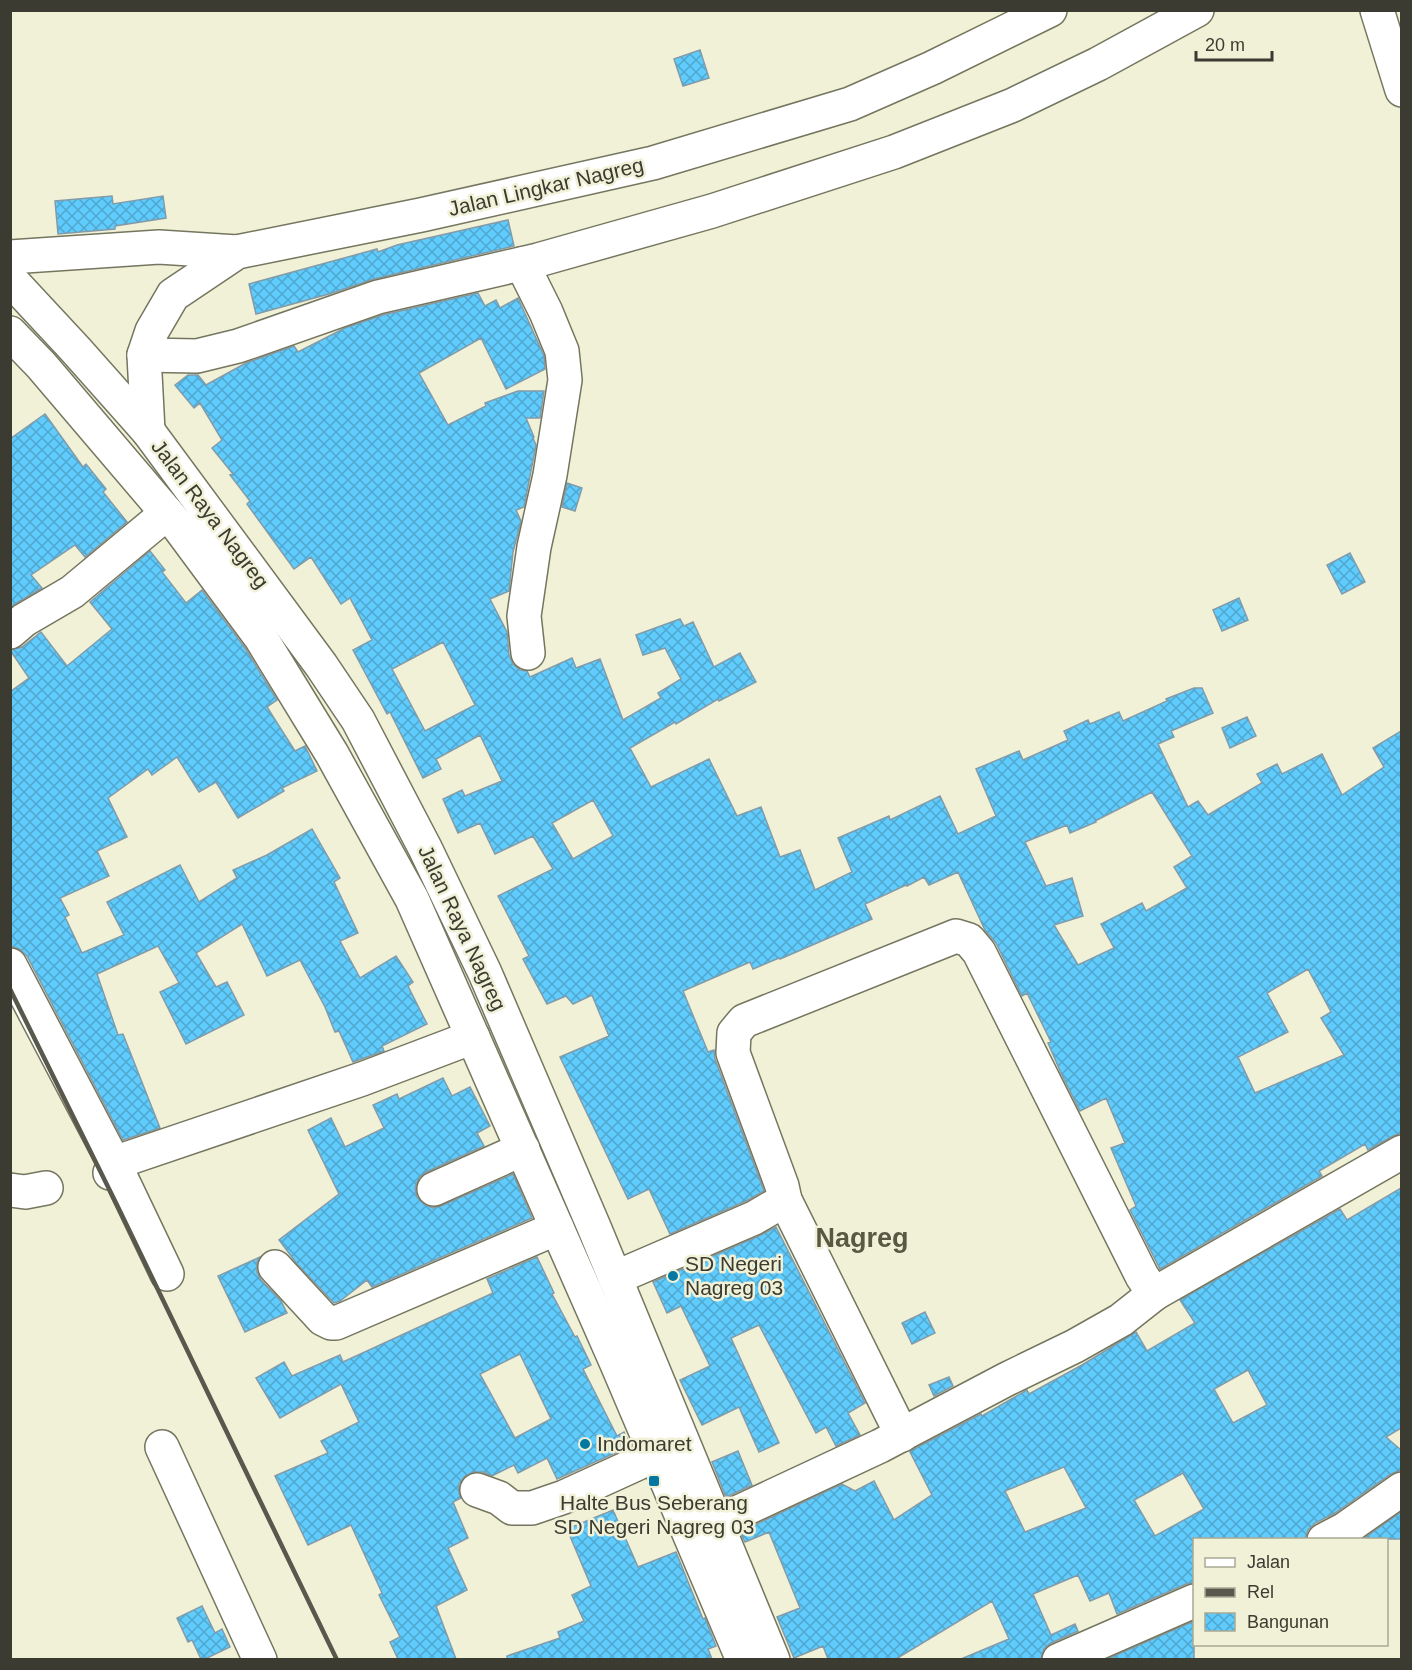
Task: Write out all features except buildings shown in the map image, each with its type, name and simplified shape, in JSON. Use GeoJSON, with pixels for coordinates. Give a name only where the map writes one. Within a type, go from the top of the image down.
{"type":"FeatureCollection","features":[{"type":"Feature","properties":{"kind":"main road","name":"Jalan Lingkar Nagreg"},"geometry":{"type":"LineString","coordinates":[[148,431],[144,355],[152,331],[173,295],[237,252],[421,215],[653,163],[850,104],[932,69],[1050,10]]}},
{"type":"Feature","properties":{"kind":"main road"},"geometry":{"type":"LineString","coordinates":[[144,355],[197,356],[228,348],[378,297],[522,264],[712,211],[894,152],[1013,105],[1098,64],[1197,10]]}},
{"type":"Feature","properties":{"kind":"main road"},"geometry":{"type":"LineString","coordinates":[[1377,10],[1401,90]]}},
{"type":"Feature","properties":{"kind":"main road"},"geometry":{"type":"LineString","coordinates":[[14,259],[159,247],[237,252]]}},
{"type":"Feature","properties":{"kind":"main road","name":"Jalan Raya Nagreg"},"geometry":{"type":"LineString","coordinates":[[14,259],[76,350],[148,431],[321,665],[358,720],[425,848],[485,973],[615,1278],[773,1659]]}},
{"type":"Feature","properties":{"kind":"main road"},"geometry":{"type":"LineString","coordinates":[[522,264],[562,351],[565,380],[550,475],[534,547],[524,616],[528,653]]}},
{"type":"Feature","properties":{"kind":"main road","name":"Jalan Raya Nagreg"},"geometry":{"type":"LineString","coordinates":[[10,333],[41,365],[167,513],[261,638],[332,754],[412,899],[743,1659]]}},
{"type":"Feature","properties":{"kind":"main road"},"geometry":{"type":"LineString","coordinates":[[10,632],[24,620],[72,592],[167,513]]}},
{"type":"Feature","properties":{"kind":"main road"},"geometry":{"type":"LineString","coordinates":[[902,1435],[784,1200],[782,1186],[733,1053],[734,1033],[744,1021],[956,936],[969,940],[979,952],[1142,1276],[1154,1294]]}},
{"type":"Feature","properties":{"kind":"main road"},"geometry":{"type":"LineString","coordinates":[[10,965],[167,1274]]}},
{"type":"Feature","properties":{"kind":"main road"},"geometry":{"type":"LineString","coordinates":[[112,1168],[383,1072],[473,1037]]}},
{"type":"Feature","properties":{"kind":"main road"},"geometry":{"type":"LineString","coordinates":[[434,1189],[522,1149]]}},
{"type":"Feature","properties":{"kind":"main road"},"geometry":{"type":"LineString","coordinates":[[715,1523],[902,1435],[1112,1326],[1154,1294],[1401,1152]]}},
{"type":"Feature","properties":{"kind":"main road"},"geometry":{"type":"LineString","coordinates":[[10,1190],[26,1192],[46,1188]]}},
{"type":"Feature","properties":{"kind":"main road"},"geometry":{"type":"LineString","coordinates":[[615,1278],[754,1218],[784,1200]]}},
{"type":"Feature","properties":{"kind":"main road"},"geometry":{"type":"LineString","coordinates":[[275,1267],[323,1318],[336,1323],[557,1228]]}},
{"type":"Feature","properties":{"kind":"main road"},"geometry":{"type":"LineString","coordinates":[[162,1447],[260,1659]]}},
{"type":"Feature","properties":{"kind":"main road"},"geometry":{"type":"LineString","coordinates":[[477,1490],[499,1498],[512,1508],[532,1508],[564,1497],[656,1455]]}},
{"type":"Feature","properties":{"kind":"main road"},"geometry":{"type":"LineString","coordinates":[[1326,1538],[1345,1529],[1401,1489]]}},
{"type":"Feature","properties":{"kind":"main road"},"geometry":{"type":"LineString","coordinates":[[1059,1659],[1193,1601]]}},
{"type":"Feature","properties":{"kind":"railway"},"geometry":{"type":"LineString","coordinates":[[10,989],[337,1660]]}},
{"type":"Feature","properties":{"kind":"place","name":"SD Negeri Nagreg 03"},"geometry":{"type":"Point","coordinates":[673,1276]}},
{"type":"Feature","properties":{"kind":"place","name":"Indomaret"},"geometry":{"type":"Point","coordinates":[585,1444]}},
{"type":"Feature","properties":{"kind":"place","name":"Halte Bus Seberang SD Negeri Nagreg 03"},"geometry":{"type":"Point","coordinates":[654,1481]}},
{"type":"Feature","properties":{"kind":"district","name":"Nagreg"},"geometry":{"type":"Point","coordinates":[862,1238]}}]}
